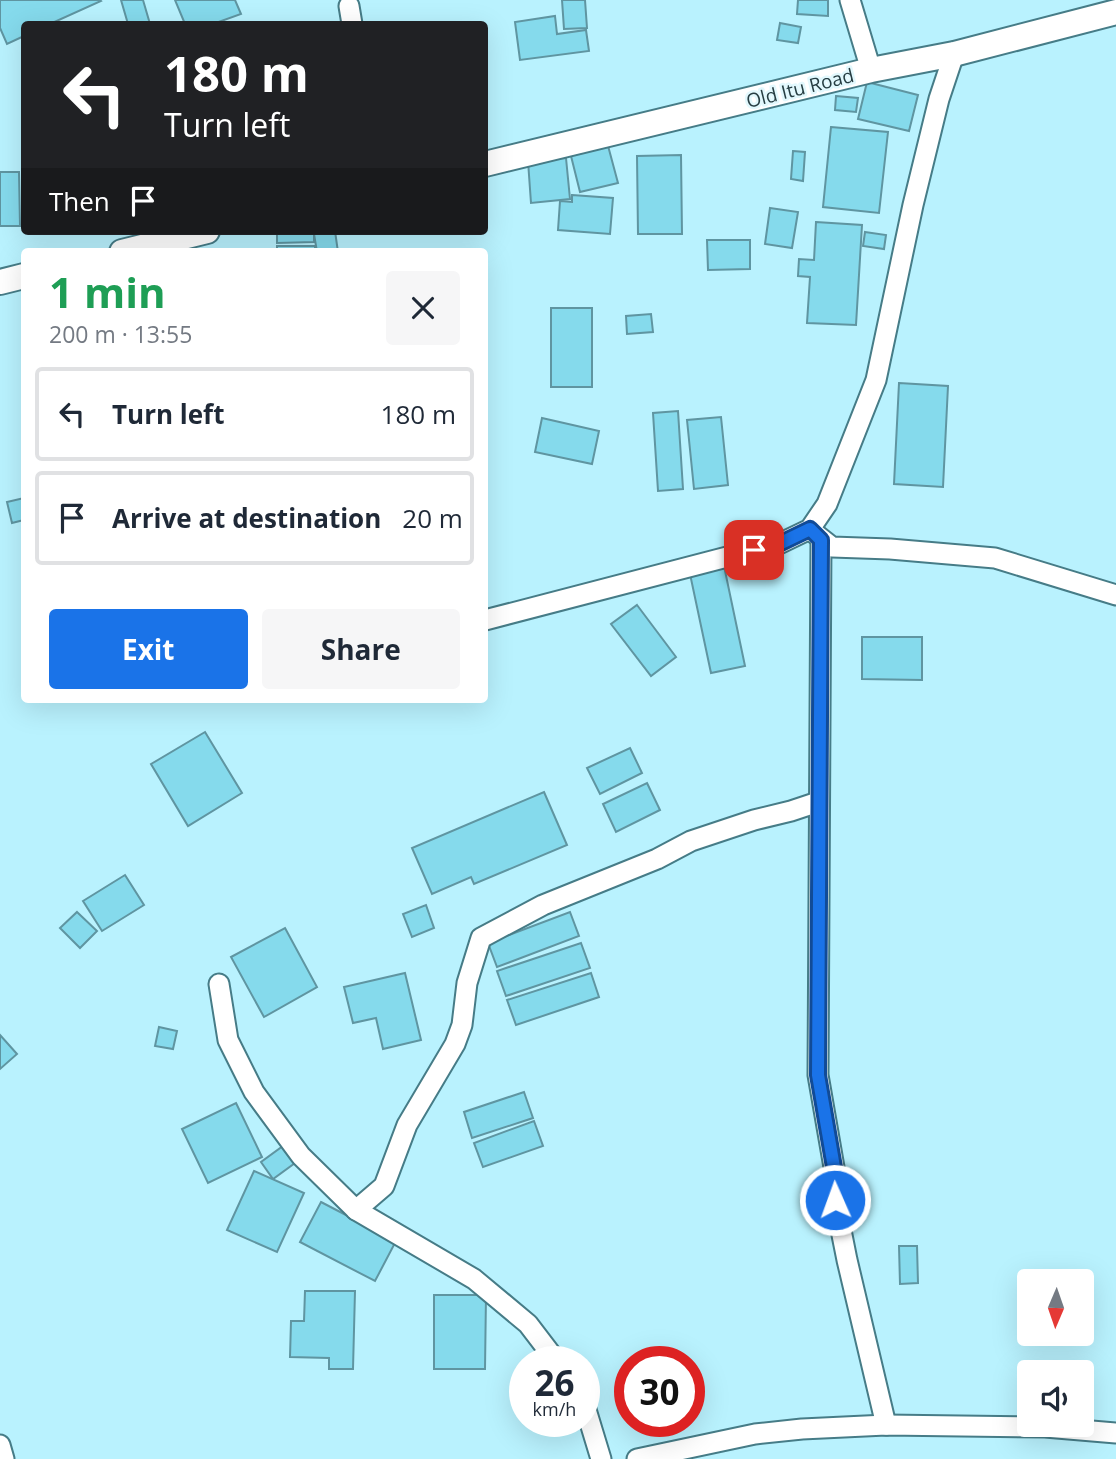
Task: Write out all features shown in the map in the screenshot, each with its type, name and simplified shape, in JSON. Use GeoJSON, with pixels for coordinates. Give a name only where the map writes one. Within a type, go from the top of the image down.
{"type":"FeatureCollection","features":[{"type":"Feature","properties":{"kind":"street"},"geometry":{"type":"LineString","coordinates":[[850,0],[871,71]]}},
{"type":"Feature","properties":{"kind":"street","name":"Old Itu Road"},"geometry":{"type":"LineString","coordinates":[[488,163],[871,71],[954,54],[1116,12]]}},
{"type":"Feature","properties":{"kind":"street"},"geometry":{"type":"LineString","coordinates":[[886,1425],[835,1200],[835,1173],[818,1075],[815,534],[876,380],[916,191],[939,99],[954,54]]}},
{"type":"Feature","properties":{"kind":"street"},"geometry":{"type":"LineString","coordinates":[[138,248],[191,235]]}},
{"type":"Feature","properties":{"kind":"street"},"geometry":{"type":"LineString","coordinates":[[0,282],[21,277]]}},
{"type":"Feature","properties":{"kind":"street"},"geometry":{"type":"LineString","coordinates":[[815,534],[832,547],[995,558],[1116,595]]}},
{"type":"Feature","properties":{"kind":"street"},"geometry":{"type":"LineString","coordinates":[[488,619],[815,534]]}},
{"type":"Feature","properties":{"kind":"street"},"geometry":{"type":"LineString","coordinates":[[356,1210],[384,1186],[408,1125],[455,1044],[462,1025],[467,983],[481,938],[543,905],[657,859],[691,841],[818,802]]}},
{"type":"Feature","properties":{"kind":"street"},"geometry":{"type":"LineString","coordinates":[[219,984],[228,1040],[254,1092],[301,1156],[356,1210],[474,1279],[528,1324],[545,1346]]}},
{"type":"Feature","properties":{"kind":"street"},"geometry":{"type":"LineString","coordinates":[[637,1459],[704,1452],[755,1434],[790,1430],[886,1425],[1045,1427],[1116,1433]]}},
{"type":"Feature","properties":{"kind":"street"},"geometry":{"type":"LineString","coordinates":[[594,1437],[601,1459]]}},
{"type":"Feature","properties":{"kind":"street"},"geometry":{"type":"LineString","coordinates":[[0,1445],[4,1459]]}},
{"type":"Feature","properties":{"kind":"building"},"geometry":{"type":"Polygon","coordinates":[[[0,0],[101,1],[57,21],[21,21],[21,37],[7,44],[0,28],[0,0]]]}},
{"type":"Feature","properties":{"kind":"building"},"geometry":{"type":"Polygon","coordinates":[[[121,0],[143,0],[149,21],[127,21],[121,0]]]}},
{"type":"Feature","properties":{"kind":"building"},"geometry":{"type":"Polygon","coordinates":[[[175,0],[235,0],[241,14],[221,21],[184,21],[175,0]]]}},
{"type":"Feature","properties":{"kind":"building"},"geometry":{"type":"Polygon","coordinates":[[[562,0],[585,0],[587,28],[564,29],[562,0]]]}},
{"type":"Feature","properties":{"kind":"building"},"geometry":{"type":"Polygon","coordinates":[[[798,0],[828,0],[828,16],[797,14],[798,0]]]}},
{"type":"Feature","properties":{"kind":"building"},"geometry":{"type":"Polygon","coordinates":[[[555,16],[557,34],[586,30],[589,51],[520,60],[515,22],[555,16]]]}},
{"type":"Feature","properties":{"kind":"building"},"geometry":{"type":"Polygon","coordinates":[[[780,23],[801,27],[798,43],[777,40],[780,23]]]}},
{"type":"Feature","properties":{"kind":"building"},"geometry":{"type":"Polygon","coordinates":[[[867,82],[918,95],[909,131],[858,119],[867,82]]]}},
{"type":"Feature","properties":{"kind":"building"},"geometry":{"type":"Polygon","coordinates":[[[836,96],[858,98],[856,112],[835,110],[836,96]]]}},
{"type":"Feature","properties":{"kind":"building"},"geometry":{"type":"Polygon","coordinates":[[[831,127],[888,132],[879,213],[823,207],[831,127]]]}},
{"type":"Feature","properties":{"kind":"building"},"geometry":{"type":"Polygon","coordinates":[[[607,142],[618,183],[580,192],[570,152],[607,142]]]}},
{"type":"Feature","properties":{"kind":"building"},"geometry":{"type":"Polygon","coordinates":[[[793,151],[805,152],[803,181],[791,179],[793,151]]]}},
{"type":"Feature","properties":{"kind":"building"},"geometry":{"type":"Polygon","coordinates":[[[681,155],[682,234],[638,234],[637,156],[681,155]]]}},
{"type":"Feature","properties":{"kind":"building"},"geometry":{"type":"Polygon","coordinates":[[[566,158],[570,199],[531,203],[528,161],[566,158]]]}},
{"type":"Feature","properties":{"kind":"building"},"geometry":{"type":"Polygon","coordinates":[[[0,172],[19,172],[20,226],[0,226],[0,172]]]}},
{"type":"Feature","properties":{"kind":"building"},"geometry":{"type":"Polygon","coordinates":[[[572,195],[613,198],[610,234],[558,230],[560,201],[572,202],[572,195]]]}},
{"type":"Feature","properties":{"kind":"building"},"geometry":{"type":"Polygon","coordinates":[[[770,208],[798,212],[792,248],[765,244],[770,208]]]}},
{"type":"Feature","properties":{"kind":"building"},"geometry":{"type":"Polygon","coordinates":[[[816,222],[862,225],[856,325],[807,323],[810,277],[798,276],[799,259],[814,260],[816,222]]]}},
{"type":"Feature","properties":{"kind":"building"},"geometry":{"type":"Polygon","coordinates":[[[865,232],[886,235],[884,249],[863,246],[865,232]]]}},
{"type":"Feature","properties":{"kind":"building"},"geometry":{"type":"Polygon","coordinates":[[[277,235],[314,235],[314,242],[277,243],[277,235]]]}},
{"type":"Feature","properties":{"kind":"building"},"geometry":{"type":"Polygon","coordinates":[[[314,235],[336,235],[337,248],[316,248],[314,235]]]}},
{"type":"Feature","properties":{"kind":"building"},"geometry":{"type":"Polygon","coordinates":[[[707,240],[750,240],[750,269],[708,270],[707,240]]]}},
{"type":"Feature","properties":{"kind":"building"},"geometry":{"type":"Polygon","coordinates":[[[277,246],[315,246],[315,248],[277,246]]]}},
{"type":"Feature","properties":{"kind":"building"},"geometry":{"type":"Polygon","coordinates":[[[551,308],[592,308],[592,387],[551,387],[551,308]]]}},
{"type":"Feature","properties":{"kind":"building"},"geometry":{"type":"Polygon","coordinates":[[[651,314],[653,332],[627,334],[626,316],[651,314]]]}},
{"type":"Feature","properties":{"kind":"building"},"geometry":{"type":"Polygon","coordinates":[[[899,383],[948,386],[943,487],[894,484],[899,383]]]}},
{"type":"Feature","properties":{"kind":"building"},"geometry":{"type":"Polygon","coordinates":[[[678,411],[683,489],[658,491],[653,413],[678,411]]]}},
{"type":"Feature","properties":{"kind":"building"},"geometry":{"type":"Polygon","coordinates":[[[721,417],[728,485],[694,489],[687,420],[721,417]]]}},
{"type":"Feature","properties":{"kind":"building"},"geometry":{"type":"Polygon","coordinates":[[[542,418],[599,431],[592,464],[535,452],[542,418]]]}},
{"type":"Feature","properties":{"kind":"building"},"geometry":{"type":"Polygon","coordinates":[[[21,499],[21,521],[12,523],[7,502],[21,499]]]}},
{"type":"Feature","properties":{"kind":"building"},"geometry":{"type":"Polygon","coordinates":[[[724,566],[745,666],[711,673],[690,574],[724,566]]]}},
{"type":"Feature","properties":{"kind":"building"},"geometry":{"type":"Polygon","coordinates":[[[637,605],[676,657],[651,676],[611,624],[637,605]]]}},
{"type":"Feature","properties":{"kind":"building"},"geometry":{"type":"Polygon","coordinates":[[[862,637],[922,637],[922,680],[862,679],[862,637]]]}},
{"type":"Feature","properties":{"kind":"building"},"geometry":{"type":"Polygon","coordinates":[[[205,732],[242,793],[188,826],[151,764],[205,732]]]}},
{"type":"Feature","properties":{"kind":"building"},"geometry":{"type":"Polygon","coordinates":[[[630,748],[642,773],[600,794],[587,768],[630,748]]]}},
{"type":"Feature","properties":{"kind":"building"},"geometry":{"type":"Polygon","coordinates":[[[647,783],[660,810],[616,832],[603,804],[647,783]]]}},
{"type":"Feature","properties":{"kind":"building"},"geometry":{"type":"Polygon","coordinates":[[[544,792],[567,845],[474,884],[471,877],[432,894],[412,848],[544,792]]]}},
{"type":"Feature","properties":{"kind":"building"},"geometry":{"type":"Polygon","coordinates":[[[125,875],[144,905],[102,931],[83,901],[125,875]]]}},
{"type":"Feature","properties":{"kind":"building"},"geometry":{"type":"Polygon","coordinates":[[[426,905],[434,928],[412,937],[403,914],[426,905]]]}},
{"type":"Feature","properties":{"kind":"building"},"geometry":{"type":"Polygon","coordinates":[[[77,912],[97,931],[80,948],[60,928],[77,912]]]}},
{"type":"Feature","properties":{"kind":"building"},"geometry":{"type":"Polygon","coordinates":[[[570,912],[579,936],[497,967],[488,943],[570,912]]]}},
{"type":"Feature","properties":{"kind":"building"},"geometry":{"type":"Polygon","coordinates":[[[285,928],[317,987],[264,1017],[231,957],[285,928]]]}},
{"type":"Feature","properties":{"kind":"building"},"geometry":{"type":"Polygon","coordinates":[[[581,943],[590,968],[506,996],[497,971],[581,943]]]}},
{"type":"Feature","properties":{"kind":"building"},"geometry":{"type":"Polygon","coordinates":[[[405,973],[421,1040],[383,1049],[376,1018],[353,1023],[344,987],[405,973]]]}},
{"type":"Feature","properties":{"kind":"building"},"geometry":{"type":"Polygon","coordinates":[[[591,973],[599,997],[516,1025],[507,1000],[591,973]]]}},
{"type":"Feature","properties":{"kind":"building"},"geometry":{"type":"Polygon","coordinates":[[[159,1027],[177,1031],[173,1049],[155,1046],[159,1027]]]}},
{"type":"Feature","properties":{"kind":"building"},"geometry":{"type":"Polygon","coordinates":[[[0,1035],[17,1054],[0,1069],[0,1035]]]}},
{"type":"Feature","properties":{"kind":"building"},"geometry":{"type":"Polygon","coordinates":[[[524,1092],[533,1118],[472,1138],[464,1112],[524,1092]]]}},
{"type":"Feature","properties":{"kind":"building"},"geometry":{"type":"Polygon","coordinates":[[[236,1103],[262,1157],[208,1183],[182,1129],[236,1103]]]}},
{"type":"Feature","properties":{"kind":"building"},"geometry":{"type":"Polygon","coordinates":[[[534,1121],[543,1146],[483,1167],[474,1143],[534,1121]]]}},
{"type":"Feature","properties":{"kind":"building"},"geometry":{"type":"Polygon","coordinates":[[[283,1146],[295,1163],[273,1179],[261,1162],[283,1146]]]}},
{"type":"Feature","properties":{"kind":"building"},"geometry":{"type":"Polygon","coordinates":[[[254,1171],[304,1193],[277,1252],[227,1230],[254,1171]]]}},
{"type":"Feature","properties":{"kind":"building"},"geometry":{"type":"Polygon","coordinates":[[[321,1202],[396,1241],[375,1281],[300,1242],[321,1202]]]}},
{"type":"Feature","properties":{"kind":"building"},"geometry":{"type":"Polygon","coordinates":[[[899,1246],[917,1246],[918,1283],[900,1284],[899,1246]]]}},
{"type":"Feature","properties":{"kind":"building"},"geometry":{"type":"Polygon","coordinates":[[[305,1291],[355,1291],[353,1369],[329,1369],[329,1358],[290,1357],[291,1321],[304,1321],[305,1291]]]}},
{"type":"Feature","properties":{"kind":"building"},"geometry":{"type":"Polygon","coordinates":[[[434,1295],[486,1295],[485,1369],[434,1369],[434,1295]]]}},
{"type":"Feature","properties":{"kind":"route"},"geometry":{"type":"LineString","coordinates":[[754,550],[781,543],[810,529],[821,540],[818,1075],[835,1173],[835,1200]]}}]}
